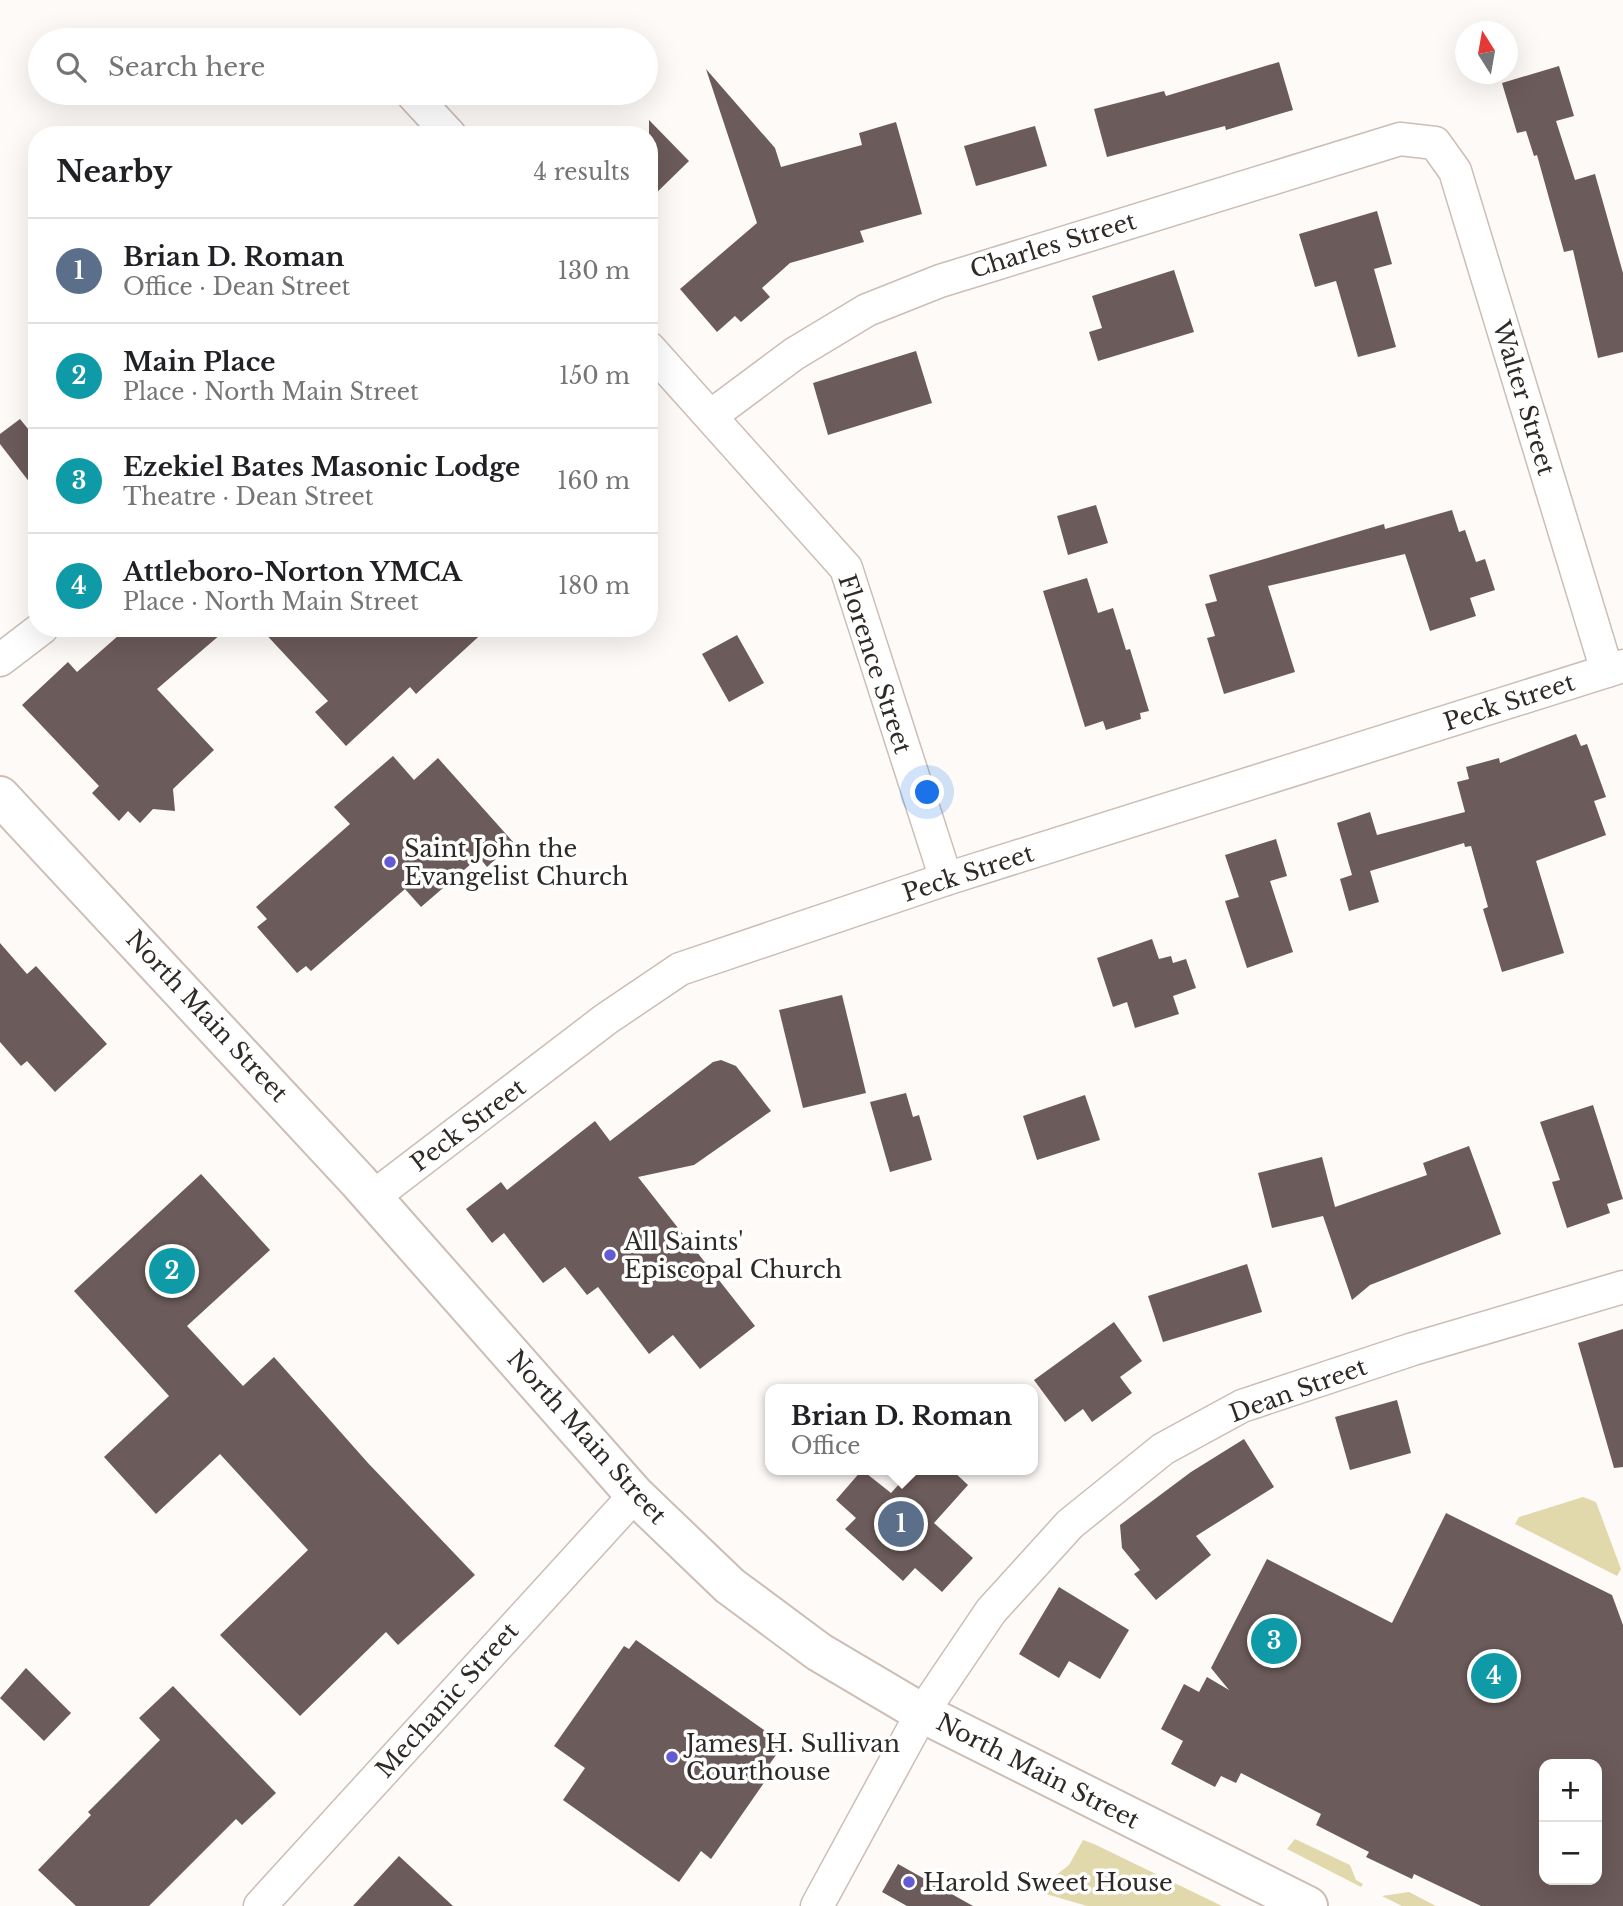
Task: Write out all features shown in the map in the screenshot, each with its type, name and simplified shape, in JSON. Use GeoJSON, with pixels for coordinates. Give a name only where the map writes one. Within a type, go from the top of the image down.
{"type":"FeatureCollection","features":[{"type":"Feature","properties":{"kind":"main road","name":"North Main Street"},"geometry":{"type":"LineString","coordinates":[[0,796],[373,1197],[635,1495],[730,1586],[819,1652],[922,1713],[1308,1906]]}},
{"type":"Feature","properties":{"kind":"street"},"geometry":{"type":"LineString","coordinates":[[423,105],[442,126]]}},
{"type":"Feature","properties":{"kind":"street","name":"Charles Street"},"geometry":{"type":"LineString","coordinates":[[712,415],[794,354],[867,310],[940,281],[1400,139],[1421,141]]}},
{"type":"Feature","properties":{"kind":"street","name":"Walter Street"},"geometry":{"type":"LineString","coordinates":[[1421,141],[1435,143],[1455,171],[1615,668]]}},
{"type":"Feature","properties":{"kind":"street","name":"Florence Street"},"geometry":{"type":"LineString","coordinates":[[658,358],[846,568],[946,879]]}},
{"type":"Feature","properties":{"kind":"street"},"geometry":{"type":"LineString","coordinates":[[0,660],[30,637]]}},
{"type":"Feature","properties":{"kind":"street","name":"Peck Street"},"geometry":{"type":"LineString","coordinates":[[373,1197],[606,1019],[680,969],[946,879],[1615,668]]}},
{"type":"Feature","properties":{"kind":"street","name":"Dean Street"},"geometry":{"type":"LineString","coordinates":[[817,1906],[922,1713],[991,1611],[1070,1524],[1163,1449],[1242,1406],[1413,1349],[1623,1287]]}},
{"type":"Feature","properties":{"kind":"street","name":"Mechanic Street"},"geometry":{"type":"LineString","coordinates":[[260,1906],[635,1495]]}},
{"type":"Feature","properties":{"kind":"shaded area"},"geometry":{"type":"Polygon","coordinates":[[[1583,1497],[1596,1502],[1621,1569],[1617,1576],[1515,1524],[1519,1517],[1583,1497]]]}},
{"type":"Feature","properties":{"kind":"shaded area"},"geometry":{"type":"Polygon","coordinates":[[[1295,1839],[1350,1865],[1356,1880],[1363,1884],[1361,1887],[1287,1849],[1295,1839]]]}},
{"type":"Feature","properties":{"kind":"shaded area"},"geometry":{"type":"Polygon","coordinates":[[[1083,1840],[1222,1906],[1087,1906],[1046,1894],[1044,1889],[1050,1880],[1069,1865],[1083,1840]]]}},
{"type":"Feature","properties":{"kind":"shaded area"},"geometry":{"type":"Polygon","coordinates":[[[1409,1892],[1436,1906],[1402,1906],[1382,1896],[1409,1892]]]}},
{"type":"Feature","properties":{"kind":"building"},"geometry":{"type":"Polygon","coordinates":[[[1279,62],[1293,110],[1226,130],[1225,126],[1107,157],[1094,109],[1164,91],[1166,96],[1279,62]]]}},
{"type":"Feature","properties":{"kind":"building"},"geometry":{"type":"Polygon","coordinates":[[[1559,66],[1574,116],[1556,121],[1575,180],[1595,174],[1623,273],[1623,352],[1598,358],[1573,250],[1564,252],[1537,155],[1534,156],[1526,131],[1517,133],[1502,84],[1518,84],[1518,78],[1559,66]]]}},
{"type":"Feature","properties":{"kind":"building"},"geometry":{"type":"Polygon","coordinates":[[[706,69],[775,148],[781,167],[862,145],[859,133],[896,122],[922,214],[860,231],[864,242],[790,263],[762,288],[770,297],[741,322],[735,316],[717,332],[680,289],[757,223],[706,69]]]}},
{"type":"Feature","properties":{"kind":"building"},"geometry":{"type":"Polygon","coordinates":[[[1035,126],[1047,166],[976,186],[964,146],[1035,126]]]}},
{"type":"Feature","properties":{"kind":"building"},"geometry":{"type":"Polygon","coordinates":[[[658,129],[689,161],[658,191],[658,129]]]}},
{"type":"Feature","properties":{"kind":"building"},"geometry":{"type":"Polygon","coordinates":[[[1377,211],[1392,264],[1374,269],[1396,347],[1358,357],[1336,281],[1315,287],[1299,234],[1377,211]]]}},
{"type":"Feature","properties":{"kind":"building"},"geometry":{"type":"Polygon","coordinates":[[[1174,270],[1194,332],[1098,361],[1089,332],[1102,328],[1092,296],[1174,270]]]}},
{"type":"Feature","properties":{"kind":"building"},"geometry":{"type":"Polygon","coordinates":[[[916,351],[932,403],[828,435],[813,383],[916,351]]]}},
{"type":"Feature","properties":{"kind":"building"},"geometry":{"type":"Polygon","coordinates":[[[20,419],[28,429],[28,480],[0,444],[0,434],[20,419]]]}},
{"type":"Feature","properties":{"kind":"building"},"geometry":{"type":"Polygon","coordinates":[[[1096,505],[1108,543],[1068,555],[1057,516],[1096,505]]]}},
{"type":"Feature","properties":{"kind":"building"},"geometry":{"type":"Polygon","coordinates":[[[1452,510],[1459,532],[1465,530],[1476,562],[1485,559],[1495,590],[1470,598],[1476,616],[1430,631],[1405,554],[1268,586],[1295,672],[1224,694],[1207,638],[1215,636],[1205,604],[1217,601],[1209,575],[1384,524],[1385,529],[1452,510]]]}},
{"type":"Feature","properties":{"kind":"building"},"geometry":{"type":"Polygon","coordinates":[[[1087,578],[1098,613],[1113,608],[1126,650],[1130,649],[1149,711],[1140,713],[1141,719],[1106,730],[1103,721],[1085,727],[1043,591],[1087,578]]]}},
{"type":"Feature","properties":{"kind":"building"},"geometry":{"type":"Polygon","coordinates":[[[737,635],[764,683],[729,702],[702,654],[737,635]]]}},
{"type":"Feature","properties":{"kind":"building"},"geometry":{"type":"Polygon","coordinates":[[[117,637],[218,637],[157,689],[214,750],[173,789],[175,811],[153,809],[140,823],[128,811],[119,821],[92,793],[99,786],[22,705],[68,662],[77,672],[117,637]]]}},
{"type":"Feature","properties":{"kind":"building"},"geometry":{"type":"Polygon","coordinates":[[[268,637],[478,637],[416,694],[410,687],[346,746],[315,712],[328,701],[268,637]]]}},
{"type":"Feature","properties":{"kind":"building"},"geometry":{"type":"Polygon","coordinates":[[[1576,734],[1581,746],[1587,744],[1606,797],[1594,801],[1606,835],[1536,861],[1564,953],[1502,972],[1483,909],[1488,907],[1471,846],[1465,847],[1464,843],[1370,871],[1379,902],[1349,911],[1340,879],[1352,875],[1337,823],[1370,812],[1377,835],[1465,812],[1457,782],[1469,779],[1466,767],[1499,758],[1500,763],[1576,734]]]}},
{"type":"Feature","properties":{"kind":"building","name":"Saint John the Evangelist Church"},"geometry":{"type":"Polygon","coordinates":[[[393,756],[414,780],[438,758],[514,843],[487,867],[479,857],[421,907],[405,889],[311,971],[306,966],[297,973],[257,927],[267,919],[256,907],[350,824],[334,807],[393,756]]]}},
{"type":"Feature","properties":{"kind":"building"},"geometry":{"type":"Polygon","coordinates":[[[1276,839],[1287,876],[1270,881],[1293,952],[1247,968],[1225,901],[1239,897],[1225,855],[1276,839]]]}},
{"type":"Feature","properties":{"kind":"building"},"geometry":{"type":"Polygon","coordinates":[[[1152,939],[1159,959],[1171,956],[1173,963],[1186,959],[1196,988],[1173,996],[1179,1014],[1135,1028],[1127,1002],[1113,1007],[1097,958],[1152,939]]]}},
{"type":"Feature","properties":{"kind":"building"},"geometry":{"type":"Polygon","coordinates":[[[0,943],[27,974],[36,966],[107,1044],[55,1092],[27,1061],[21,1066],[0,1042],[0,943]]]}},
{"type":"Feature","properties":{"kind":"building"},"geometry":{"type":"Polygon","coordinates":[[[842,995],[866,1093],[803,1108],[779,1010],[842,995]]]}},
{"type":"Feature","properties":{"kind":"building","name":"All Saints' Episcopal Church"},"geometry":{"type":"Polygon","coordinates":[[[721,1060],[736,1066],[771,1111],[694,1165],[638,1177],[755,1326],[700,1369],[673,1335],[649,1354],[598,1287],[587,1295],[565,1267],[543,1283],[504,1233],[492,1243],[466,1209],[501,1182],[507,1190],[595,1121],[610,1141],[713,1062],[721,1060]]]}},
{"type":"Feature","properties":{"kind":"building"},"geometry":{"type":"Polygon","coordinates":[[[906,1093],[913,1117],[919,1115],[932,1160],[890,1172],[870,1102],[906,1093]]]}},
{"type":"Feature","properties":{"kind":"building"},"geometry":{"type":"Polygon","coordinates":[[[1085,1095],[1100,1140],[1037,1160],[1023,1116],[1085,1095]]]}},
{"type":"Feature","properties":{"kind":"building"},"geometry":{"type":"Polygon","coordinates":[[[1593,1105],[1623,1199],[1607,1204],[1610,1213],[1567,1228],[1552,1182],[1560,1180],[1540,1122],[1593,1105]]]}},
{"type":"Feature","properties":{"kind":"building"},"geometry":{"type":"Polygon","coordinates":[[[1469,1146],[1501,1234],[1370,1285],[1352,1300],[1323,1216],[1272,1228],[1258,1173],[1322,1157],[1335,1207],[1427,1175],[1423,1163],[1469,1146]]]}},
{"type":"Feature","properties":{"kind":"building"},"geometry":{"type":"Polygon","coordinates":[[[201,1174],[270,1250],[187,1326],[243,1386],[274,1357],[368,1463],[475,1575],[398,1645],[386,1632],[300,1716],[220,1635],[308,1550],[220,1454],[156,1514],[104,1457],[169,1396],[74,1291],[201,1174]]]}},
{"type":"Feature","properties":{"kind":"building"},"geometry":{"type":"Polygon","coordinates":[[[1247,1264],[1262,1312],[1163,1342],[1148,1296],[1247,1264]]]}},
{"type":"Feature","properties":{"kind":"building"},"geometry":{"type":"Polygon","coordinates":[[[1114,1322],[1142,1361],[1120,1377],[1132,1393],[1092,1422],[1083,1409],[1065,1422],[1034,1380],[1114,1322]]]}},
{"type":"Feature","properties":{"kind":"building"},"geometry":{"type":"Polygon","coordinates":[[[1623,1329],[1623,1467],[1614,1468],[1578,1343],[1623,1329]]]}},
{"type":"Feature","properties":{"kind":"building"},"geometry":{"type":"Polygon","coordinates":[[[1397,1400],[1411,1453],[1350,1470],[1335,1417],[1397,1400]]]}},
{"type":"Feature","properties":{"kind":"building"},"geometry":{"type":"Polygon","coordinates":[[[1244,1439],[1274,1487],[1196,1536],[1211,1555],[1156,1600],[1134,1574],[1140,1570],[1122,1548],[1120,1525],[1191,1472],[1244,1439]]]}},
{"type":"Feature","properties":{"kind":"building"},"geometry":{"type":"Polygon","coordinates":[[[858,1475],[868,1475],[891,1493],[907,1475],[957,1475],[968,1485],[934,1523],[973,1558],[942,1592],[915,1568],[903,1581],[845,1529],[856,1518],[836,1500],[858,1475]]]}},
{"type":"Feature","properties":{"kind":"building"},"geometry":{"type":"Polygon","coordinates":[[[1446,1513],[1612,1595],[1623,1625],[1623,1906],[1481,1906],[1414,1874],[1412,1879],[1366,1857],[1369,1852],[1316,1825],[1321,1814],[1241,1773],[1236,1783],[1221,1776],[1215,1787],[1171,1764],[1183,1741],[1161,1729],[1184,1684],[1199,1692],[1207,1677],[1229,1690],[1211,1668],[1267,1559],[1392,1623],[1446,1513]]]}},
{"type":"Feature","properties":{"kind":"building"},"geometry":{"type":"Polygon","coordinates":[[[1059,1587],[1129,1630],[1100,1679],[1069,1661],[1059,1678],[1019,1654],[1059,1587]]]}},
{"type":"Feature","properties":{"kind":"building","name":"James H. Sullivan Courthouse"},"geometry":{"type":"Polygon","coordinates":[[[636,1640],[784,1744],[761,1776],[766,1780],[711,1859],[701,1851],[679,1882],[563,1800],[585,1768],[554,1746],[624,1646],[629,1649],[636,1640]]]}},
{"type":"Feature","properties":{"kind":"building"},"geometry":{"type":"Polygon","coordinates":[[[26,1668],[71,1713],[44,1741],[0,1698],[26,1668]]]}},
{"type":"Feature","properties":{"kind":"building"},"geometry":{"type":"Polygon","coordinates":[[[173,1686],[276,1793],[242,1825],[236,1819],[149,1906],[76,1906],[38,1870],[91,1815],[88,1812],[160,1740],[139,1718],[173,1686]]]}},
{"type":"Feature","properties":{"kind":"building"},"geometry":{"type":"Polygon","coordinates":[[[399,1856],[453,1906],[353,1906],[399,1856]]]}},
{"type":"Feature","properties":{"kind":"building","name":"Harold Sweet House"},"geometry":{"type":"Polygon","coordinates":[[[898,1864],[973,1906],[907,1906],[882,1892],[898,1864]]]}},
{"type":"Feature","properties":{"kind":"place","name":"Saint John the Evangelist Church"},"geometry":{"type":"Point","coordinates":[390,862]}},
{"type":"Feature","properties":{"kind":"place","name":"All Saints' Episcopal Church"},"geometry":{"type":"Point","coordinates":[610,1255]}},
{"type":"Feature","properties":{"kind":"place","name":"Main Place"},"geometry":{"type":"Point","coordinates":[172,1271]}},
{"type":"Feature","properties":{"kind":"place","name":"Brian D. Roman"},"geometry":{"type":"Point","coordinates":[901,1524]}},
{"type":"Feature","properties":{"kind":"place","name":"Ezekiel Bates Masonic Lodge"},"geometry":{"type":"Point","coordinates":[1274,1641]}},
{"type":"Feature","properties":{"kind":"place","name":"Attleboro-Norton YMCA"},"geometry":{"type":"Point","coordinates":[1494,1676]}},
{"type":"Feature","properties":{"kind":"place","name":"James H. Sullivan Courthouse"},"geometry":{"type":"Point","coordinates":[672,1757]}},
{"type":"Feature","properties":{"kind":"place","name":"Harold Sweet House"},"geometry":{"type":"Point","coordinates":[909,1882]}}]}
